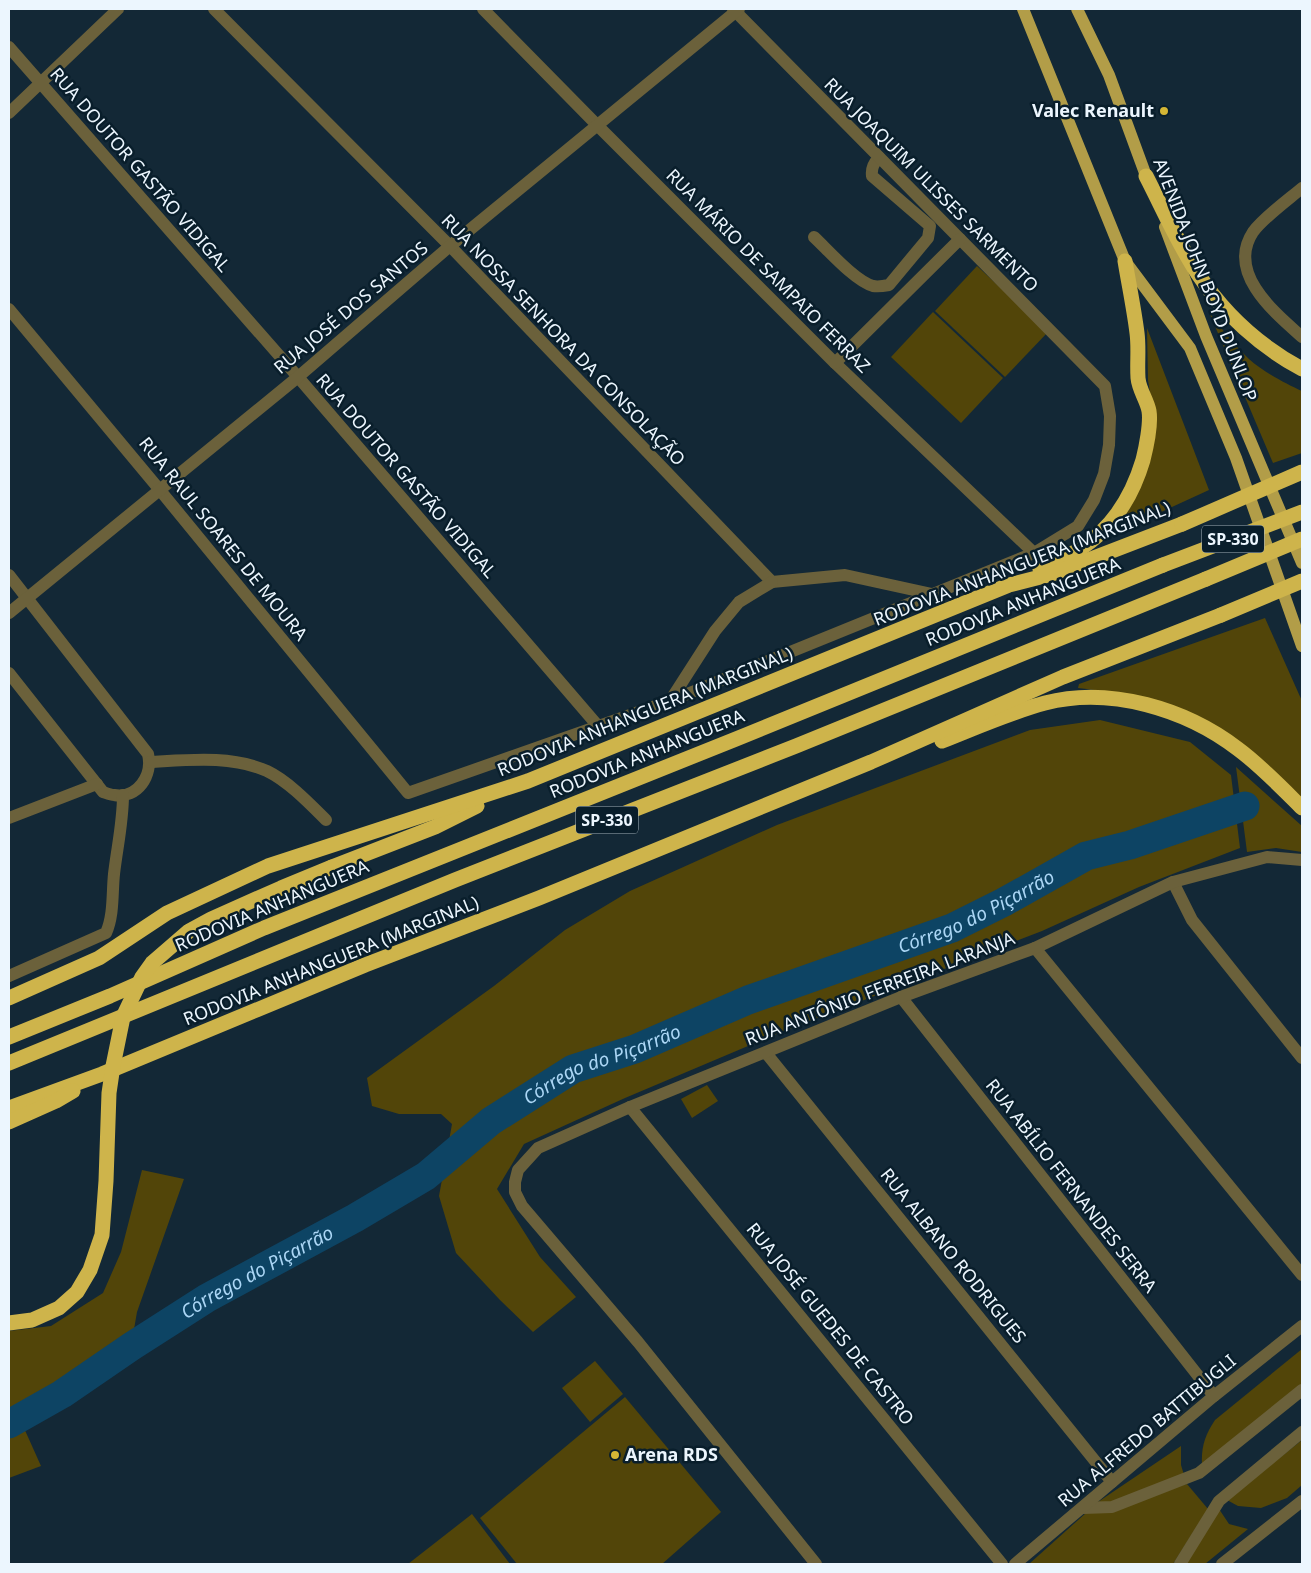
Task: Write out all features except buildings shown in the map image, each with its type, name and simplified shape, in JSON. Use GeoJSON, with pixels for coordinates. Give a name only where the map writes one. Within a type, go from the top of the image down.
{"type":"FeatureCollection","features":[{"type":"Feature","properties":{"kind":"highway"},"geometry":{"type":"LineString","coordinates":[[1146,176],[1189,260],[1213,294],[1252,335],[1302,369]]}},
{"type":"Feature","properties":{"kind":"highway"},"geometry":{"type":"LineString","coordinates":[[1009,585],[1077,551],[1097,536],[1120,511],[1137,477],[1147,442],[1149,412],[1138,380],[1137,333],[1125,261]]}},
{"type":"Feature","properties":{"kind":"highway","name":"RODOVIA ANHANGUERA (MARGINAL)"},"geometry":{"type":"LineString","coordinates":[[9,998],[99,958],[167,913],[268,866],[528,782],[1009,585],[1052,574],[1182,524],[1302,472]]}},
{"type":"Feature","properties":{"kind":"highway","name":"RODOVIA ANHANGUERA"},"geometry":{"type":"LineString","coordinates":[[9,1037],[110,996],[272,925],[744,736],[1163,565],[1302,512]]}},
{"type":"Feature","properties":{"kind":"highway","name":"SP-330"},"geometry":{"type":"LineString","coordinates":[[9,1063],[455,880],[796,746],[1302,539]]}},
{"type":"Feature","properties":{"kind":"highway","name":"RODOVIA ANHANGUERA (MARGINAL)"},"geometry":{"type":"LineString","coordinates":[[9,1108],[102,1074],[365,965],[539,898],[871,762],[1063,678],[1302,581]]}},
{"type":"Feature","properties":{"kind":"highway"},"geometry":{"type":"LineString","coordinates":[[871,762],[904,755],[1046,703],[1086,698],[1113,699],[1167,711],[1213,732],[1239,749],[1302,808]]}},
{"type":"Feature","properties":{"kind":"highway"},"geometry":{"type":"LineString","coordinates":[[9,1323],[32,1320],[59,1308],[76,1292],[90,1270],[102,1235],[109,1093],[113,1066],[123,1017],[142,977],[152,963],[189,932],[211,919],[332,867],[435,827],[528,782]]}},
{"type":"Feature","properties":{"kind":"highway"},"geometry":{"type":"LineString","coordinates":[[9,1122],[56,1101],[102,1074]]}},
{"type":"Feature","properties":{"kind":"main road","name":"AVENIDA JOHN BOYD DUNLOP"},"geometry":{"type":"LineString","coordinates":[[1023,9],[1125,261],[1190,348],[1236,458],[1302,646]]}},
{"type":"Feature","properties":{"kind":"main road","name":"AVENIDA JOHN BOYD DUNLOP"},"geometry":{"type":"LineString","coordinates":[[1078,10],[1109,75],[1206,336],[1302,563]]}},
{"type":"Feature","properties":{"kind":"street"},"geometry":{"type":"LineString","coordinates":[[9,113],[118,9]]}},
{"type":"Feature","properties":{"kind":"street","name":"RUA NOSSA SENHORA DA CONSOLAÇÃO"},"geometry":{"type":"LineString","coordinates":[[214,9],[450,246],[772,582]]}},
{"type":"Feature","properties":{"kind":"street","name":"RUA MÁRIO DE SAMPAIO FERRAZ"},"geometry":{"type":"LineString","coordinates":[[484,9],[835,363],[1034,553]]}},
{"type":"Feature","properties":{"kind":"street","name":"RUA JOSÉ DOS SANTOS"},"geometry":{"type":"LineString","coordinates":[[9,613],[159,488],[298,377],[450,246],[598,126],[736,10]]}},
{"type":"Feature","properties":{"kind":"street","name":"RUA JOAQUIM ULISSES SARMENTO"},"geometry":{"type":"LineString","coordinates":[[736,10],[1104,386],[1110,416],[1109,445],[1104,474],[1094,500],[1078,526],[1034,553]]}},
{"type":"Feature","properties":{"kind":"street","name":"RUA DOUTOR GASTÃO VIDIGAL"},"geometry":{"type":"LineString","coordinates":[[9,47],[298,377],[598,726]]}},
{"type":"Feature","properties":{"kind":"street"},"geometry":{"type":"LineString","coordinates":[[814,237],[859,280],[873,286],[889,285],[928,238],[930,226],[872,176],[874,164],[879,157]]}},
{"type":"Feature","properties":{"kind":"street"},"geometry":{"type":"LineString","coordinates":[[1302,188],[1254,232],[1244,255],[1248,273],[1258,292],[1272,311],[1302,337]]}},
{"type":"Feature","properties":{"kind":"street"},"geometry":{"type":"LineString","coordinates":[[835,363],[960,239]]}},
{"type":"Feature","properties":{"kind":"street","name":"RUA RAUL SOARES DE MOURA"},"geometry":{"type":"LineString","coordinates":[[9,309],[159,488],[408,793],[598,726]]}},
{"type":"Feature","properties":{"kind":"street"},"geometry":{"type":"LineString","coordinates":[[598,726],[670,701],[1034,553]]}},
{"type":"Feature","properties":{"kind":"street"},"geometry":{"type":"LineString","coordinates":[[9,575],[148,754],[150,762],[142,784],[136,791],[114,796],[103,792],[9,673]]}},
{"type":"Feature","properties":{"kind":"street"},"geometry":{"type":"LineString","coordinates":[[670,701],[715,631],[739,602],[772,582],[845,575],[932,594]]}},
{"type":"Feature","properties":{"kind":"street"},"geometry":{"type":"LineString","coordinates":[[150,762],[210,760],[254,766],[269,772],[301,795],[326,820]]}},
{"type":"Feature","properties":{"kind":"street"},"geometry":{"type":"LineString","coordinates":[[9,818],[97,784]]}},
{"type":"Feature","properties":{"kind":"street"},"geometry":{"type":"LineString","coordinates":[[9,976],[106,932],[109,927],[123,814],[123,795]]}},
{"type":"Feature","properties":{"kind":"street","name":"RUA ANTÔNIO FERREIRA LARANJA"},"geometry":{"type":"LineString","coordinates":[[816,1564],[638,1342],[522,1206],[515,1192],[518,1170],[538,1148],[630,1107],[901,997],[1035,948],[1173,882],[1267,857],[1302,860]]}},
{"type":"Feature","properties":{"kind":"street"},"geometry":{"type":"LineString","coordinates":[[1173,882],[1192,920],[1302,1058]]}},
{"type":"Feature","properties":{"kind":"street"},"geometry":{"type":"LineString","coordinates":[[1035,948],[1302,1275]]}},
{"type":"Feature","properties":{"kind":"street","name":"RUA ABÍLIO FERNANDES SERRA"},"geometry":{"type":"LineString","coordinates":[[901,997],[1214,1396]]}},
{"type":"Feature","properties":{"kind":"street","name":"RUA ALBANO RODRIGUES"},"geometry":{"type":"LineString","coordinates":[[766,1053],[1112,1482]]}},
{"type":"Feature","properties":{"kind":"street","name":"RUA JOSÉ GUEDES DE CASTRO"},"geometry":{"type":"LineString","coordinates":[[630,1107],[1002,1564]]}},
{"type":"Feature","properties":{"kind":"street","name":"RUA ALFREDO BATTIBUGLI"},"geometry":{"type":"LineString","coordinates":[[1015,1564],[1214,1396],[1302,1326]]}},
{"type":"Feature","properties":{"kind":"street"},"geometry":{"type":"LineString","coordinates":[[1083,1508],[1112,1507],[1199,1473],[1302,1390]]}},
{"type":"Feature","properties":{"kind":"street"},"geometry":{"type":"LineString","coordinates":[[1180,1564],[1219,1501],[1302,1432]]}},
{"type":"Feature","properties":{"kind":"street"},"geometry":{"type":"LineString","coordinates":[[1222,1564],[1302,1501]]}},
{"type":"Feature","properties":{"kind":"shaded area"},"geometry":{"type":"Polygon","coordinates":[[[977,266],[1048,332],[1005,377],[935,311],[977,266]]]}},
{"type":"Feature","properties":{"kind":"shaded area"},"geometry":{"type":"Polygon","coordinates":[[[933,312],[1003,378],[961,423],[891,357],[933,312]]]}},
{"type":"Feature","properties":{"kind":"shaded area"},"geometry":{"type":"Polygon","coordinates":[[[1209,312],[1249,359],[1274,377],[1302,391],[1302,453],[1273,463],[1209,312]]]}},
{"type":"Feature","properties":{"kind":"shaded area"},"geometry":{"type":"Polygon","coordinates":[[[1147,328],[1209,490],[1111,535],[1129,510],[1145,466],[1152,406],[1148,380],[1147,328]]]}},
{"type":"Feature","properties":{"kind":"shaded area"},"geometry":{"type":"Polygon","coordinates":[[[1265,618],[1302,701],[1302,802],[1238,742],[1112,692],[1078,688],[1079,684],[1265,618]]]}},
{"type":"Feature","properties":{"kind":"shaded area"},"geometry":{"type":"Polygon","coordinates":[[[1100,720],[1190,742],[1231,775],[1240,848],[1139,887],[1042,931],[779,1033],[625,1098],[524,1144],[497,1189],[540,1257],[576,1297],[533,1332],[456,1253],[439,1196],[452,1124],[441,1114],[399,1114],[372,1106],[367,1078],[494,986],[565,930],[630,891],[777,825],[1030,730],[1100,720]]]}},
{"type":"Feature","properties":{"kind":"shaded area"},"geometry":{"type":"Polygon","coordinates":[[[1236,767],[1302,826],[1302,852],[1276,848],[1247,852],[1236,767]]]}},
{"type":"Feature","properties":{"kind":"shaded area"},"geometry":{"type":"Polygon","coordinates":[[[707,1085],[718,1101],[692,1118],[681,1099],[707,1085]]]}},
{"type":"Feature","properties":{"kind":"shaded area"},"geometry":{"type":"Polygon","coordinates":[[[142,1170],[184,1179],[137,1312],[133,1335],[15,1408],[41,1466],[9,1478],[9,1331],[51,1326],[103,1293],[121,1252],[142,1170]]]}},
{"type":"Feature","properties":{"kind":"shaded area"},"geometry":{"type":"Polygon","coordinates":[[[1302,1349],[1302,1385],[1202,1465],[1204,1441],[1215,1420],[1302,1349]]]}},
{"type":"Feature","properties":{"kind":"shaded area"},"geometry":{"type":"Polygon","coordinates":[[[595,1361],[623,1394],[590,1422],[562,1388],[595,1361]]]}},
{"type":"Feature","properties":{"kind":"shaded area","name":"Arena RDS"},"geometry":{"type":"Polygon","coordinates":[[[625,1397],[721,1512],[662,1564],[517,1564],[480,1518],[625,1397]]]}},
{"type":"Feature","properties":{"kind":"shaded area"},"geometry":{"type":"Polygon","coordinates":[[[1302,1440],[1302,1485],[1287,1498],[1261,1508],[1238,1506],[1227,1500],[1302,1440]]]}},
{"type":"Feature","properties":{"kind":"shaded area"},"geometry":{"type":"Polygon","coordinates":[[[1181,1446],[1181,1465],[1184,1475],[1110,1503],[1095,1504],[1181,1446]]]}},
{"type":"Feature","properties":{"kind":"shaded area"},"geometry":{"type":"Polygon","coordinates":[[[1187,1484],[1208,1509],[1173,1564],[1029,1564],[1086,1513],[1187,1484]]]}},
{"type":"Feature","properties":{"kind":"shaded area"},"geometry":{"type":"Polygon","coordinates":[[[1219,1509],[1229,1524],[1248,1529],[1205,1564],[1186,1564],[1219,1509]]]}},
{"type":"Feature","properties":{"kind":"shaded area"},"geometry":{"type":"Polygon","coordinates":[[[472,1514],[510,1564],[408,1564],[472,1514]]]}},
{"type":"Feature","properties":{"kind":"waterway","name":"Córrego do Piçarrão"},"geometry":{"type":"LineString","coordinates":[[9,1424],[62,1394],[207,1298],[355,1218],[426,1176],[491,1121],[573,1069],[635,1049],[748,1000],[952,928],[1004,902],[1086,856],[1130,845],[1245,806]]}},
{"type":"Feature","properties":{"kind":"place","name":"Valec Renault"},"geometry":{"type":"Point","coordinates":[1164,111]}},
{"type":"Feature","properties":{"kind":"place","name":"Arena RDS"},"geometry":{"type":"Point","coordinates":[615,1455]}}]}
